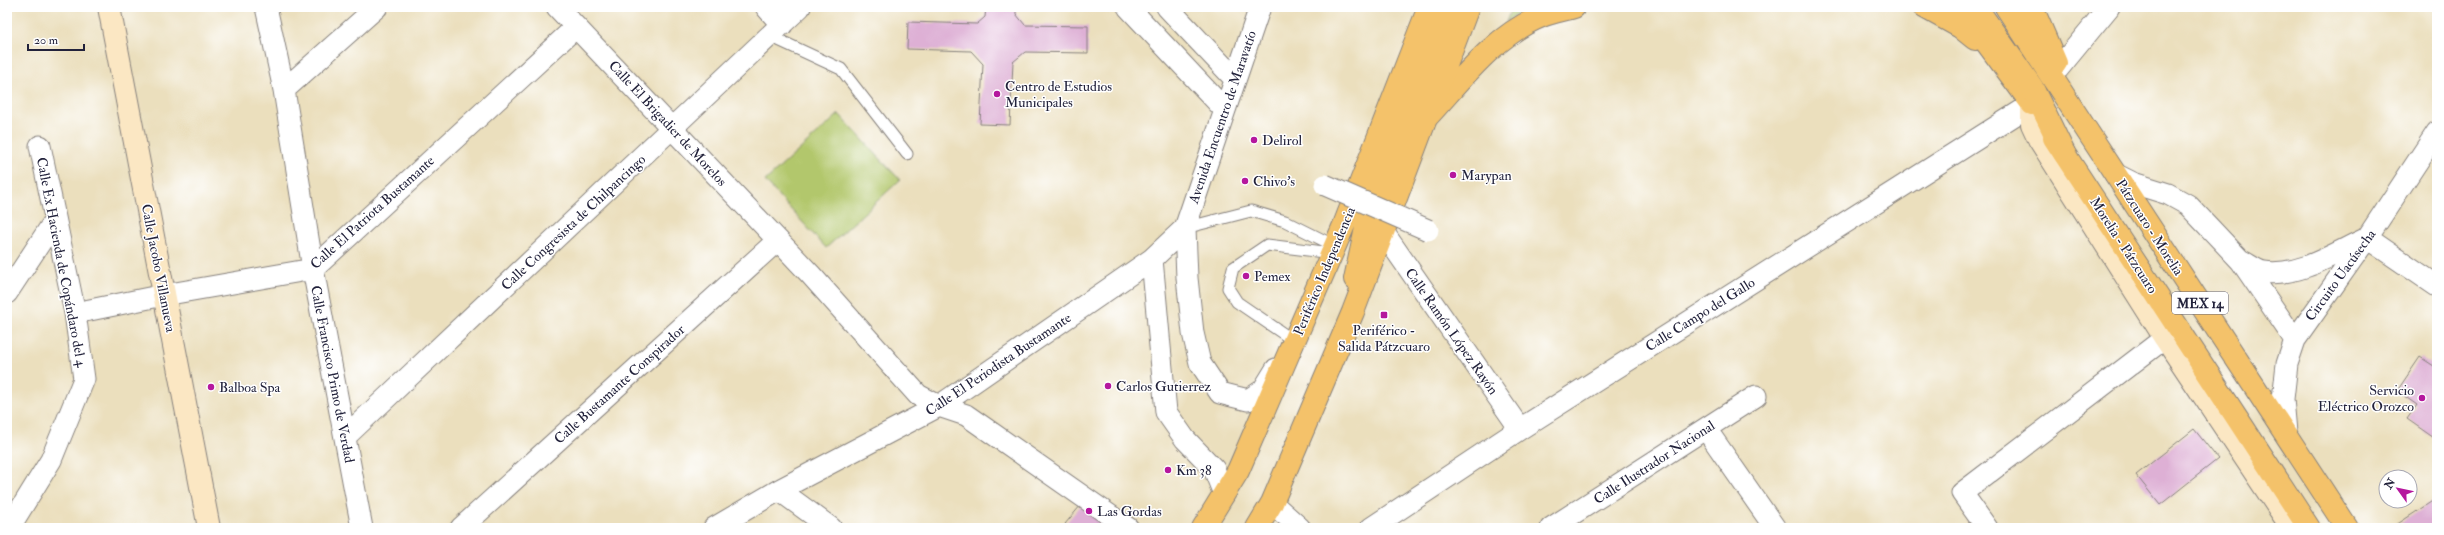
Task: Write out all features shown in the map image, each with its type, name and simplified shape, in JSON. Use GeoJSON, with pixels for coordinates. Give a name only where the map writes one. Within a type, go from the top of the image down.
{"type":"FeatureCollection","features":[{"type":"Feature","properties":{"kind":"main road","name":"Periférico Independencia"},"geometry":{"type":"LineString","coordinates":[[1203,528],[1238,471],[1334,250],[1429,7]]}},
{"type":"Feature","properties":{"kind":"main road"},"geometry":{"type":"LineString","coordinates":[[1353,312],[1352,301],[1355,280],[1368,219],[1448,7]]}},
{"type":"Feature","properties":{"kind":"main road"},"geometry":{"type":"LineString","coordinates":[[1257,528],[1272,503],[1353,312],[1429,115],[1468,7]]}},
{"type":"Feature","properties":{"kind":"main road"},"geometry":{"type":"LineString","coordinates":[[1429,115],[1473,67],[1507,36],[1541,16],[1574,7]]}},
{"type":"Feature","properties":{"kind":"main road"},"geometry":{"type":"LineString","coordinates":[[1924,7],[1960,27],[1995,55]]}},
{"type":"Feature","properties":{"kind":"main road","name":"Morelia - Pátzcuaro"},"geometry":{"type":"LineString","coordinates":[[1960,7],[2032,104],[2064,153],[2172,333],[2309,528]]}},
{"type":"Feature","properties":{"kind":"main road","name":"Pátzcuaro - Morelia"},"geometry":{"type":"LineString","coordinates":[[2006,7],[2286,432],[2347,528]]}},
{"type":"Feature","properties":{"kind":"main road"},"geometry":{"type":"LineString","coordinates":[[2032,7],[2083,123]]}},
{"type":"Feature","properties":{"kind":"main road"},"geometry":{"type":"LineString","coordinates":[[1982,15],[2032,87],[2064,153]]}},
{"type":"Feature","properties":{"kind":"street","name":"Calle Jacobo Villanueva"},"geometry":{"type":"LineString","coordinates":[[109,7],[209,528]]}},
{"type":"Feature","properties":{"kind":"street","name":"Calle Francisco Primo de Verdad"},"geometry":{"type":"LineString","coordinates":[[266,7],[284,90],[313,269],[362,528]]}},
{"type":"Feature","properties":{"kind":"street"},"geometry":{"type":"LineString","coordinates":[[284,90],[377,7]]}},
{"type":"Feature","properties":{"kind":"street","name":"Calle El Brigadier de Morelos"},"geometry":{"type":"LineString","coordinates":[[558,7],[811,275],[918,395],[939,406]]}},
{"type":"Feature","properties":{"kind":"street"},"geometry":{"type":"LineString","coordinates":[[766,7],[776,30]]}},
{"type":"Feature","properties":{"kind":"street","name":"Calle Congresista de Chilpancingo"},"geometry":{"type":"LineString","coordinates":[[345,437],[800,7]]}},
{"type":"Feature","properties":{"kind":"street"},"geometry":{"type":"LineString","coordinates":[[1128,7],[1225,110]]}},
{"type":"Feature","properties":{"kind":"street"},"geometry":{"type":"LineString","coordinates":[[1167,7],[1235,79]]}},
{"type":"Feature","properties":{"kind":"street","name":"Avenida Encuentro de Maravatío"},"geometry":{"type":"LineString","coordinates":[[1185,228],[1260,7]]}},
{"type":"Feature","properties":{"kind":"street"},"geometry":{"type":"LineString","coordinates":[[2058,69],[2109,7]]}},
{"type":"Feature","properties":{"kind":"street","name":"Calle El Patriota Bustamante"},"geometry":{"type":"LineString","coordinates":[[75,313],[164,295],[313,269],[576,27]]}},
{"type":"Feature","properties":{"kind":"street"},"geometry":{"type":"LineString","coordinates":[[2032,104],[2032,124],[2039,139],[2172,333],[2292,528]]}},
{"type":"Feature","properties":{"kind":"street","name":"Calle Campo del Gallo"},"geometry":{"type":"LineString","coordinates":[[1370,528],[1520,429],[2032,104]]}},
{"type":"Feature","properties":{"kind":"street","name":"Circuito Uacúsecha"},"geometry":{"type":"LineString","coordinates":[[2286,432],[2283,399],[2287,364],[2295,340],[2367,238],[2437,132]]}},
{"type":"Feature","properties":{"kind":"street","name":"Calle Ex Hacienda de Copándaro del 4"},"geometry":{"type":"LineString","coordinates":[[9,528],[51,460],[84,379],[75,313],[54,220],[40,146]]}},
{"type":"Feature","properties":{"kind":"street"},"geometry":{"type":"LineString","coordinates":[[2115,174],[2133,183],[2168,194],[2188,205],[2241,261],[2295,340]]}},
{"type":"Feature","properties":{"kind":"street"},"geometry":{"type":"LineString","coordinates":[[1325,185],[1428,230]]}},
{"type":"Feature","properties":{"kind":"street"},"geometry":{"type":"LineString","coordinates":[[7,293],[54,220]]}},
{"type":"Feature","properties":{"kind":"street"},"geometry":{"type":"LineString","coordinates":[[1185,228],[1187,278],[1193,333],[1200,363],[1220,393],[1248,400],[1263,390],[1294,341]]}},
{"type":"Feature","properties":{"kind":"street","name":"Calle El Periodista Bustamante"},"geometry":{"type":"LineString","coordinates":[[714,528],[779,490],[939,406],[1152,259],[1185,228]]}},
{"type":"Feature","properties":{"kind":"street","name":"Calle Ramón López Rayón"},"geometry":{"type":"LineString","coordinates":[[1384,233],[1520,429]]}},
{"type":"Feature","properties":{"kind":"street"},"geometry":{"type":"LineString","coordinates":[[2241,261],[2263,272],[2289,271],[2314,264],[2367,238],[2437,286]]}},
{"type":"Feature","properties":{"kind":"street","name":"Calle Bustamante Conspirador"},"geometry":{"type":"LineString","coordinates":[[461,528],[778,240]]}},
{"type":"Feature","properties":{"kind":"street"},"geometry":{"type":"LineString","coordinates":[[1152,259],[1166,412],[1185,438],[1214,469],[1224,494]]}},
{"type":"Feature","properties":{"kind":"street"},"geometry":{"type":"LineString","coordinates":[[1987,528],[1962,493],[2172,333]]}},
{"type":"Feature","properties":{"kind":"street","name":"Calle Ilustrador Nacional"},"geometry":{"type":"LineString","coordinates":[[1551,528],[1706,430],[1756,396]]}},
{"type":"Feature","properties":{"kind":"street"},"geometry":{"type":"LineString","coordinates":[[939,406],[966,415],[1128,528]]}},
{"type":"Feature","properties":{"kind":"street"},"geometry":{"type":"LineString","coordinates":[[1706,430],[1770,526]]}},
{"type":"Feature","properties":{"kind":"street"},"geometry":{"type":"LineString","coordinates":[[779,490],[831,528]]}},
{"type":"Feature","properties":{"kind":"street"},"geometry":{"type":"LineString","coordinates":[[1272,503],[1300,528]]}},
{"type":"Feature","properties":{"kind":"lane"},"geometry":{"type":"LineString","coordinates":[[776,30],[841,69],[907,154]]}},
{"type":"Feature","properties":{"kind":"lane"},"geometry":{"type":"LineString","coordinates":[[1185,228],[1251,211],[1301,228],[1334,250]]}},
{"type":"Feature","properties":{"kind":"lane"},"geometry":{"type":"LineString","coordinates":[[1294,341],[1237,302],[1228,288],[1233,268],[1267,245],[1334,250]]}},
{"type":"Feature","properties":{"kind":"green space"},"geometry":{"type":"Polygon","coordinates":[[[1512,7],[1525,7],[1506,22],[1512,7]]]}},
{"type":"Feature","properties":{"kind":"green space"},"geometry":{"type":"Polygon","coordinates":[[[839,114],[900,180],[826,248],[765,181],[839,114]]]}},
{"type":"Feature","properties":{"kind":"building","name":"Centro de Estudios Municipales"},"geometry":{"type":"Polygon","coordinates":[[[986,7],[1016,7],[1016,14],[1025,25],[1088,26],[1088,53],[1025,52],[1013,62],[1010,125],[980,124],[983,64],[971,51],[907,49],[908,22],[977,24],[985,17],[986,7]]]}},
{"type":"Feature","properties":{"kind":"building","name":"Servicio Eléctrico Orozco"},"geometry":{"type":"Polygon","coordinates":[[[2420,357],[2437,368],[2437,440],[2407,419],[2417,405],[2397,391],[2420,357]]]}},
{"type":"Feature","properties":{"kind":"building"},"geometry":{"type":"Polygon","coordinates":[[[2194,429],[2218,459],[2160,505],[2136,475],[2194,429]]]}},
{"type":"Feature","properties":{"kind":"building"},"geometry":{"type":"Polygon","coordinates":[[[2437,498],[2437,528],[2398,528],[2396,525],[2437,498]]]}},
{"type":"Feature","properties":{"kind":"building","name":"Las Gordas"},"geometry":{"type":"Polygon","coordinates":[[[1086,499],[1123,528],[1071,528],[1065,524],[1086,499]]]}},
{"type":"Feature","properties":{"kind":"place","name":"Centro de Estudios Municipales"},"geometry":{"type":"Point","coordinates":[997,94]}},
{"type":"Feature","properties":{"kind":"place","name":"Delirol"},"geometry":{"type":"Point","coordinates":[1254,140]}},
{"type":"Feature","properties":{"kind":"place","name":"Marypan"},"geometry":{"type":"Point","coordinates":[1453,175]}},
{"type":"Feature","properties":{"kind":"place","name":"Chivo's"},"geometry":{"type":"Point","coordinates":[1245,181]}},
{"type":"Feature","properties":{"kind":"place","name":"Pemex"},"geometry":{"type":"Point","coordinates":[1246,276]}},
{"type":"Feature","properties":{"kind":"place","name":"Periférico - Salida Pátzcuaro"},"geometry":{"type":"Point","coordinates":[1384,315]}},
{"type":"Feature","properties":{"kind":"place","name":"Carlos Gutierrez"},"geometry":{"type":"Point","coordinates":[1108,386]}},
{"type":"Feature","properties":{"kind":"place","name":"Balboa Spa"},"geometry":{"type":"Point","coordinates":[211,387]}},
{"type":"Feature","properties":{"kind":"place","name":"Servicio Eléctrico Orozco"},"geometry":{"type":"Point","coordinates":[2422,398]}},
{"type":"Feature","properties":{"kind":"place","name":"Km 38"},"geometry":{"type":"Point","coordinates":[1168,470]}},
{"type":"Feature","properties":{"kind":"place","name":"Las Gordas"},"geometry":{"type":"Point","coordinates":[1089,511]}}]}
